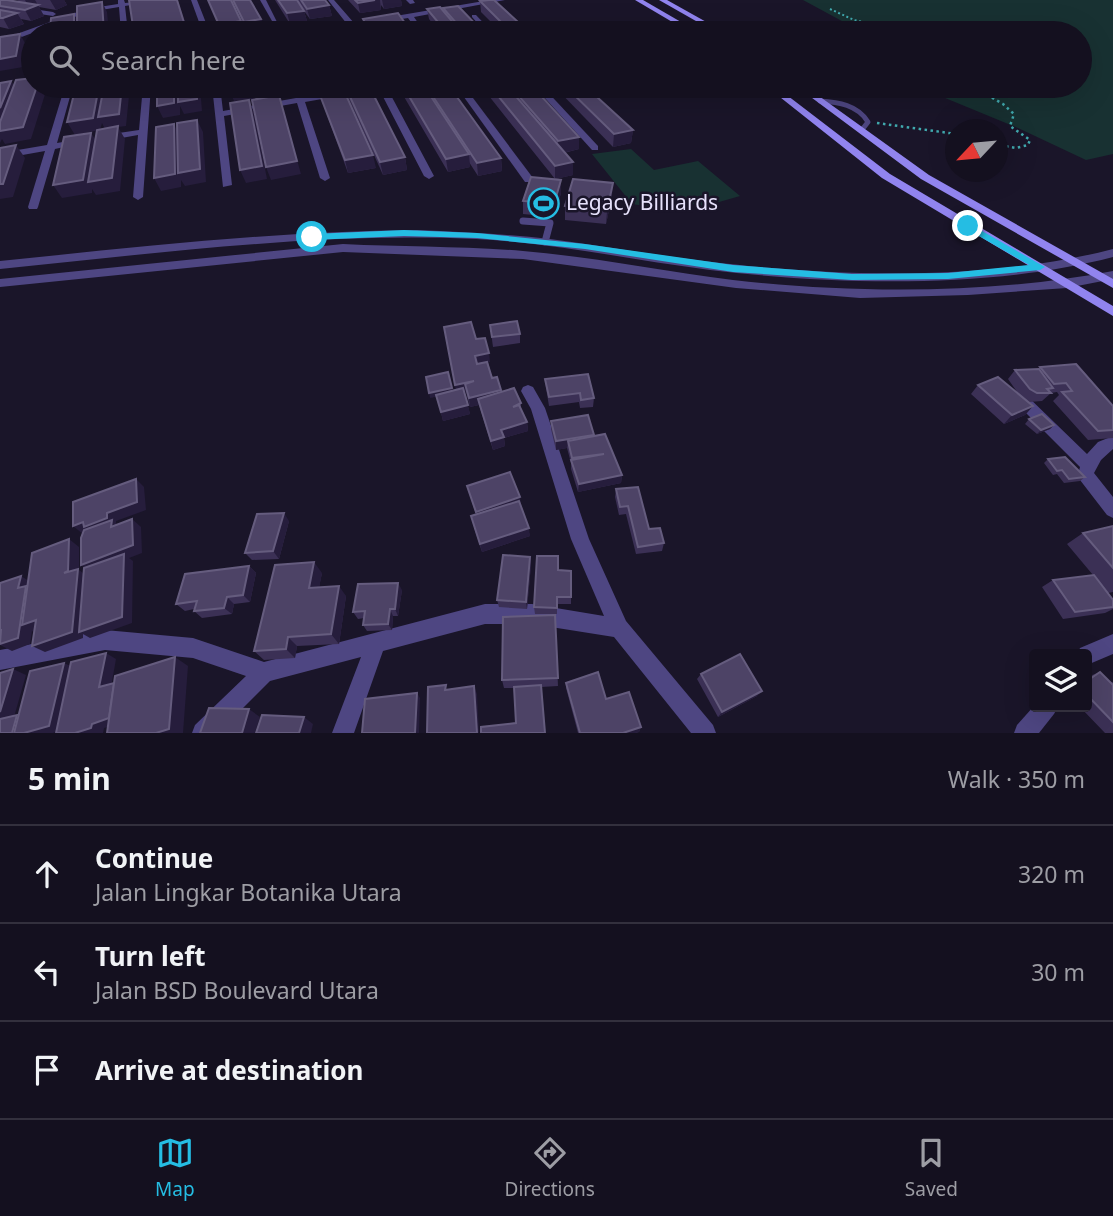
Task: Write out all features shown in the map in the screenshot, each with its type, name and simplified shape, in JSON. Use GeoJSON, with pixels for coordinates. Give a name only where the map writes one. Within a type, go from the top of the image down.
{"type":"FeatureCollection","features":[{"type":"Feature","properties":{"kind":"main road"},"geometry":{"type":"LineString","coordinates":[[638,0],[675,21]]}},
{"type":"Feature","properties":{"kind":"main road"},"geometry":{"type":"LineString","coordinates":[[662,0],[700,21]]}},
{"type":"Feature","properties":{"kind":"main road"},"geometry":{"type":"LineString","coordinates":[[785,98],[886,176],[1113,312]]}},
{"type":"Feature","properties":{"kind":"main road"},"geometry":{"type":"LineString","coordinates":[[816,98],[865,127],[925,177],[1110,279]]}},
{"type":"Feature","properties":{"kind":"street"},"geometry":{"type":"LineString","coordinates":[[63,21],[88,10],[121,2],[156,0]]}},
{"type":"Feature","properties":{"kind":"street"},"geometry":{"type":"LineString","coordinates":[[194,0],[202,21]]}},
{"type":"Feature","properties":{"kind":"street"},"geometry":{"type":"LineString","coordinates":[[263,0],[275,21]]}},
{"type":"Feature","properties":{"kind":"street"},"geometry":{"type":"LineString","coordinates":[[331,0],[346,21]]}},
{"type":"Feature","properties":{"kind":"street"},"geometry":{"type":"LineString","coordinates":[[388,21],[502,0]]}},
{"type":"Feature","properties":{"kind":"street"},"geometry":{"type":"LineString","coordinates":[[121,2],[123,21]]}},
{"type":"Feature","properties":{"kind":"street"},"geometry":{"type":"LineString","coordinates":[[0,6],[53,14]]}},
{"type":"Feature","properties":{"kind":"street"},"geometry":{"type":"LineString","coordinates":[[409,15],[413,21]]}},
{"type":"Feature","properties":{"kind":"street"},"geometry":{"type":"LineString","coordinates":[[474,16],[478,21]]}},
{"type":"Feature","properties":{"kind":"street"},"geometry":{"type":"LineString","coordinates":[[0,43],[21,36]]}},
{"type":"Feature","properties":{"kind":"street"},"geometry":{"type":"LineString","coordinates":[[33,207],[65,98]]}},
{"type":"Feature","properties":{"kind":"street"},"geometry":{"type":"LineString","coordinates":[[138,197],[146,98]]}},
{"type":"Feature","properties":{"kind":"street"},"geometry":{"type":"LineString","coordinates":[[217,98],[227,185]]}},
{"type":"Feature","properties":{"kind":"street"},"geometry":{"type":"LineString","coordinates":[[219,114],[313,98]]}},
{"type":"Feature","properties":{"kind":"street"},"geometry":{"type":"LineString","coordinates":[[388,98],[429,176]]}},
{"type":"Feature","properties":{"kind":"street"},"geometry":{"type":"LineString","coordinates":[[469,98],[528,180]]}},
{"type":"Feature","properties":{"kind":"street"},"geometry":{"type":"LineString","coordinates":[[549,98],[595,148]]}},
{"type":"Feature","properties":{"kind":"street"},"geometry":{"type":"LineString","coordinates":[[301,100],[325,178]]}},
{"type":"Feature","properties":{"kind":"street"},"geometry":{"type":"LineString","coordinates":[[0,156],[143,132]]}},
{"type":"Feature","properties":{"kind":"street"},"geometry":{"type":"LineString","coordinates":[[0,265],[257,241],[404,233],[545,242],[733,268],[852,277],[948,276],[1077,263],[1113,253]]}},
{"type":"Feature","properties":{"kind":"street"},"geometry":{"type":"LineString","coordinates":[[253,256],[257,241]]}},
{"type":"Feature","properties":{"kind":"street"},"geometry":{"type":"LineString","coordinates":[[0,283],[343,248],[523,255],[736,285],[860,294],[960,291],[1110,279]]}},
{"type":"Feature","properties":{"kind":"street"},"geometry":{"type":"LineString","coordinates":[[528,391],[538,408],[580,539],[619,628],[705,733]]}},
{"type":"Feature","properties":{"kind":"street"},"geometry":{"type":"LineString","coordinates":[[1013,391],[1087,464],[1087,478],[1113,510]]}},
{"type":"Feature","properties":{"kind":"street"},"geometry":{"type":"LineString","coordinates":[[1087,464],[1110,451]]}},
{"type":"Feature","properties":{"kind":"street"},"geometry":{"type":"LineString","coordinates":[[203,733],[264,672],[485,614],[532,614],[619,628]]}},
{"type":"Feature","properties":{"kind":"street"},"geometry":{"type":"LineString","coordinates":[[0,660],[105,640],[183,646],[264,672]]}},
{"type":"Feature","properties":{"kind":"street"},"geometry":{"type":"LineString","coordinates":[[342,733],[376,642]]}},
{"type":"Feature","properties":{"kind":"street"},"geometry":{"type":"LineString","coordinates":[[1092,653],[1113,644]]}},
{"type":"Feature","properties":{"kind":"street"},"geometry":{"type":"LineString","coordinates":[[1025,733],[1043,712]]}},
{"type":"Feature","properties":{"kind":"lane"},"geometry":{"type":"LineString","coordinates":[[820,101],[853,108],[867,117],[865,127]]}},
{"type":"Feature","properties":{"kind":"lane"},"geometry":{"type":"LineString","coordinates":[[523,220],[551,223],[545,242]]}},
{"type":"Feature","properties":{"kind":"path"},"geometry":{"type":"LineString","coordinates":[[830,9],[858,21]]}},
{"type":"Feature","properties":{"kind":"path"},"geometry":{"type":"LineString","coordinates":[[992,98],[1014,114],[1010,127],[1030,140],[1028,145],[1008,147]]}},
{"type":"Feature","properties":{"kind":"path"},"geometry":{"type":"LineString","coordinates":[[865,127],[945,133]]}},
{"type":"Feature","properties":{"kind":"green space"},"geometry":{"type":"Polygon","coordinates":[[[803,0],[1113,0],[1113,154],[1086,160],[1008,124],[1008,119],[996,119],[945,98],[1092,98],[1092,21],[842,21],[803,0]]]}},
{"type":"Feature","properties":{"kind":"green space"},"geometry":{"type":"Polygon","coordinates":[[[631,149],[654,170],[698,161],[740,196],[705,206],[685,203],[658,208],[632,204],[592,154],[631,149]]]}},
{"type":"Feature","properties":{"kind":"building"},"geometry":{"type":"Polygon","coordinates":[[[0,0],[38,5],[25,10],[0,6],[0,0]]]}},
{"type":"Feature","properties":{"kind":"building"},"geometry":{"type":"Polygon","coordinates":[[[129,0],[177,0],[184,21],[132,21],[129,0]]]}},
{"type":"Feature","properties":{"kind":"building"},"geometry":{"type":"Polygon","coordinates":[[[208,0],[231,0],[241,21],[217,21],[208,0]]]}},
{"type":"Feature","properties":{"kind":"building"},"geometry":{"type":"Polygon","coordinates":[[[233,0],[250,0],[261,19],[244,21],[233,0]]]}},
{"type":"Feature","properties":{"kind":"building"},"geometry":{"type":"Polygon","coordinates":[[[278,0],[297,0],[304,11],[287,13],[278,0]]]}},
{"type":"Feature","properties":{"kind":"building"},"geometry":{"type":"Polygon","coordinates":[[[301,0],[325,0],[329,5],[307,9],[301,0]]]}},
{"type":"Feature","properties":{"kind":"building"},"geometry":{"type":"Polygon","coordinates":[[[494,0],[517,21],[500,21],[480,1],[494,0]]]}},
{"type":"Feature","properties":{"kind":"building"},"geometry":{"type":"Polygon","coordinates":[[[102,2],[103,21],[77,21],[77,6],[102,2]]]}},
{"type":"Feature","properties":{"kind":"building"},"geometry":{"type":"Polygon","coordinates":[[[458,6],[472,21],[454,21],[443,8],[458,6]]]}},
{"type":"Feature","properties":{"kind":"building"},"geometry":{"type":"Polygon","coordinates":[[[440,7],[452,21],[437,21],[427,9],[440,7]]]}},
{"type":"Feature","properties":{"kind":"building"},"geometry":{"type":"Polygon","coordinates":[[[0,10],[17,13],[0,18],[0,10]]]}},
{"type":"Feature","properties":{"kind":"building"},"geometry":{"type":"Polygon","coordinates":[[[398,13],[404,21],[364,21],[363,19],[398,13]]]}},
{"type":"Feature","properties":{"kind":"building"},"geometry":{"type":"Polygon","coordinates":[[[74,14],[74,21],[51,21],[51,18],[74,14]]]}},
{"type":"Feature","properties":{"kind":"building"},"geometry":{"type":"Polygon","coordinates":[[[20,34],[16,56],[0,59],[0,37],[20,34]]]}},
{"type":"Feature","properties":{"kind":"building"},"geometry":{"type":"Polygon","coordinates":[[[21,79],[21,98],[33,98],[23,127],[0,131],[0,122],[16,80],[21,79]]]}},
{"type":"Feature","properties":{"kind":"building"},"geometry":{"type":"Polygon","coordinates":[[[11,81],[0,108],[0,83],[11,81]]]}},
{"type":"Feature","properties":{"kind":"building"},"geometry":{"type":"Polygon","coordinates":[[[73,98],[97,98],[93,118],[67,122],[73,98]]]}},
{"type":"Feature","properties":{"kind":"building"},"geometry":{"type":"Polygon","coordinates":[[[102,98],[121,98],[119,114],[98,117],[102,98]]]}},
{"type":"Feature","properties":{"kind":"building"},"geometry":{"type":"Polygon","coordinates":[[[157,98],[174,98],[174,103],[157,106],[157,98]]]}},
{"type":"Feature","properties":{"kind":"building"},"geometry":{"type":"Polygon","coordinates":[[[178,98],[197,98],[197,99],[178,102],[178,98]]]}},
{"type":"Feature","properties":{"kind":"building"},"geometry":{"type":"Polygon","coordinates":[[[280,98],[297,161],[266,167],[252,100],[280,98]]]}},
{"type":"Feature","properties":{"kind":"building"},"geometry":{"type":"Polygon","coordinates":[[[321,98],[347,98],[373,155],[345,160],[321,98]]]}},
{"type":"Feature","properties":{"kind":"building"},"geometry":{"type":"Polygon","coordinates":[[[351,98],[375,98],[405,157],[380,162],[351,98]]]}},
{"type":"Feature","properties":{"kind":"building"},"geometry":{"type":"Polygon","coordinates":[[[410,98],[432,98],[469,154],[446,159],[410,98]]]}},
{"type":"Feature","properties":{"kind":"building"},"geometry":{"type":"Polygon","coordinates":[[[434,98],[458,98],[501,158],[477,163],[434,98]]]}},
{"type":"Feature","properties":{"kind":"building"},"geometry":{"type":"Polygon","coordinates":[[[500,98],[517,98],[573,162],[555,166],[500,98]]]}},
{"type":"Feature","properties":{"kind":"building"},"geometry":{"type":"Polygon","coordinates":[[[520,98],[543,98],[579,137],[558,141],[520,98]]]}},
{"type":"Feature","properties":{"kind":"building"},"geometry":{"type":"Polygon","coordinates":[[[577,98],[598,98],[633,130],[614,134],[577,98]]]}},
{"type":"Feature","properties":{"kind":"building"},"geometry":{"type":"Polygon","coordinates":[[[249,100],[262,166],[240,170],[230,103],[249,100]]]}},
{"type":"Feature","properties":{"kind":"building"},"geometry":{"type":"Polygon","coordinates":[[[197,120],[200,169],[178,173],[177,123],[197,120]]]}},
{"type":"Feature","properties":{"kind":"building"},"geometry":{"type":"Polygon","coordinates":[[[174,124],[175,174],[154,178],[156,127],[174,124]]]}},
{"type":"Feature","properties":{"kind":"building"},"geometry":{"type":"Polygon","coordinates":[[[118,126],[112,178],[88,182],[97,130],[118,126]]]}},
{"type":"Feature","properties":{"kind":"building"},"geometry":{"type":"Polygon","coordinates":[[[91,133],[83,180],[53,185],[64,137],[91,133]]]}},
{"type":"Feature","properties":{"kind":"building"},"geometry":{"type":"Polygon","coordinates":[[[16,145],[3,184],[0,184],[0,148],[16,145]]]}},
{"type":"Feature","properties":{"kind":"building"},"geometry":{"type":"Polygon","coordinates":[[[531,177],[561,180],[554,204],[523,201],[531,177]]]}},
{"type":"Feature","properties":{"kind":"building"},"geometry":{"type":"Polygon","coordinates":[[[573,179],[613,183],[607,211],[565,206],[573,179]]]}},
{"type":"Feature","properties":{"kind":"building"},"geometry":{"type":"Polygon","coordinates":[[[517,321],[520,334],[492,337],[490,325],[517,321]]]}},
{"type":"Feature","properties":{"kind":"building"},"geometry":{"type":"Polygon","coordinates":[[[471,322],[476,339],[485,338],[489,353],[475,356],[477,364],[487,362],[492,378],[497,377],[501,390],[469,398],[465,384],[474,381],[455,385],[444,327],[471,322]]]}},
{"type":"Feature","properties":{"kind":"building"},"geometry":{"type":"Polygon","coordinates":[[[1076,364],[1113,406],[1113,430],[1098,431],[1062,392],[1072,391],[1066,383],[1054,384],[1040,367],[1076,364]]]}},
{"type":"Feature","properties":{"kind":"building"},"geometry":{"type":"Polygon","coordinates":[[[1039,369],[1053,388],[1047,389],[1051,393],[1037,393],[1030,389],[1015,370],[1039,369]]]}},
{"type":"Feature","properties":{"kind":"building"},"geometry":{"type":"Polygon","coordinates":[[[448,372],[452,388],[429,393],[426,377],[448,372]]]}},
{"type":"Feature","properties":{"kind":"building"},"geometry":{"type":"Polygon","coordinates":[[[588,374],[594,398],[581,400],[580,393],[549,397],[545,379],[588,374]]]}},
{"type":"Feature","properties":{"kind":"building"},"geometry":{"type":"Polygon","coordinates":[[[998,377],[1033,406],[1012,415],[978,385],[998,377]]]}},
{"type":"Feature","properties":{"kind":"building"},"geometry":{"type":"Polygon","coordinates":[[[463,388],[468,405],[441,412],[436,395],[463,388]]]}},
{"type":"Feature","properties":{"kind":"building"},"geometry":{"type":"Polygon","coordinates":[[[514,388],[521,403],[513,407],[519,405],[527,422],[501,430],[504,437],[491,441],[478,399],[514,388]]]}},
{"type":"Feature","properties":{"kind":"building"},"geometry":{"type":"Polygon","coordinates":[[[1042,414],[1054,425],[1041,430],[1029,419],[1042,414]]]}},
{"type":"Feature","properties":{"kind":"building"},"geometry":{"type":"Polygon","coordinates":[[[588,415],[594,435],[556,441],[551,421],[588,415]]]}},
{"type":"Feature","properties":{"kind":"building"},"geometry":{"type":"Polygon","coordinates":[[[605,434],[622,475],[579,484],[571,460],[604,454],[572,458],[568,441],[605,434]]]}},
{"type":"Feature","properties":{"kind":"building"},"geometry":{"type":"Polygon","coordinates":[[[1065,457],[1085,477],[1069,479],[1062,470],[1057,471],[1048,459],[1065,457]]]}},
{"type":"Feature","properties":{"kind":"building"},"geometry":{"type":"Polygon","coordinates":[[[510,472],[520,497],[476,512],[467,486],[510,472]]]}},
{"type":"Feature","properties":{"kind":"building"},"geometry":{"type":"Polygon","coordinates":[[[136,479],[137,502],[107,513],[107,518],[84,527],[83,522],[73,526],[73,502],[136,479]]]}},
{"type":"Feature","properties":{"kind":"building"},"geometry":{"type":"Polygon","coordinates":[[[638,487],[649,529],[660,528],[664,543],[638,547],[628,506],[620,507],[616,489],[638,487]]]}},
{"type":"Feature","properties":{"kind":"building"},"geometry":{"type":"Polygon","coordinates":[[[519,501],[529,528],[480,544],[471,516],[519,501]]]}},
{"type":"Feature","properties":{"kind":"building"},"geometry":{"type":"Polygon","coordinates":[[[284,513],[273,551],[245,553],[257,514],[284,513]]]}},
{"type":"Feature","properties":{"kind":"building"},"geometry":{"type":"Polygon","coordinates":[[[132,519],[133,545],[81,565],[81,538],[84,530],[112,520],[111,527],[132,519]]]}},
{"type":"Feature","properties":{"kind":"building"},"geometry":{"type":"Polygon","coordinates":[[[1113,526],[1113,568],[1083,533],[1113,526]]]}},
{"type":"Feature","properties":{"kind":"building"},"geometry":{"type":"Polygon","coordinates":[[[69,539],[68,571],[64,573],[78,569],[72,632],[32,646],[36,620],[22,625],[32,553],[69,539]]]}},
{"type":"Feature","properties":{"kind":"building"},"geometry":{"type":"Polygon","coordinates":[[[124,554],[122,617],[79,632],[84,568],[124,554]]]}},
{"type":"Feature","properties":{"kind":"building"},"geometry":{"type":"Polygon","coordinates":[[[503,555],[530,557],[526,602],[497,600],[503,555]]]}},
{"type":"Feature","properties":{"kind":"building"},"geometry":{"type":"Polygon","coordinates":[[[537,556],[558,556],[558,570],[571,571],[571,597],[557,597],[557,608],[534,607],[537,556]]]}},
{"type":"Feature","properties":{"kind":"building"},"geometry":{"type":"Polygon","coordinates":[[[314,562],[309,588],[339,586],[331,634],[288,637],[286,649],[254,651],[275,565],[314,562]]]}},
{"type":"Feature","properties":{"kind":"building"},"geometry":{"type":"Polygon","coordinates":[[[249,566],[243,595],[227,597],[224,608],[194,611],[197,601],[176,604],[185,574],[249,566]]]}},
{"type":"Feature","properties":{"kind":"building"},"geometry":{"type":"Polygon","coordinates":[[[1094,575],[1113,600],[1113,607],[1075,612],[1053,580],[1094,575]]]}},
{"type":"Feature","properties":{"kind":"building"},"geometry":{"type":"Polygon","coordinates":[[[21,576],[18,588],[26,586],[18,638],[0,644],[0,583],[21,576]]]}},
{"type":"Feature","properties":{"kind":"building"},"geometry":{"type":"Polygon","coordinates":[[[398,583],[395,609],[390,609],[388,624],[363,625],[365,611],[353,612],[358,584],[398,583]]]}},
{"type":"Feature","properties":{"kind":"building"},"geometry":{"type":"Polygon","coordinates":[[[555,615],[558,678],[502,680],[503,617],[555,615]]]}},
{"type":"Feature","properties":{"kind":"building"},"geometry":{"type":"Polygon","coordinates":[[[106,653],[99,687],[114,683],[109,718],[75,733],[56,733],[71,662],[106,653]]]}},
{"type":"Feature","properties":{"kind":"building"},"geometry":{"type":"Polygon","coordinates":[[[740,654],[762,691],[722,712],[701,674],[740,654]]]}},
{"type":"Feature","properties":{"kind":"building"},"geometry":{"type":"Polygon","coordinates":[[[175,657],[169,729],[156,733],[107,733],[115,676],[175,657]]]}},
{"type":"Feature","properties":{"kind":"building"},"geometry":{"type":"Polygon","coordinates":[[[64,663],[49,726],[14,733],[30,671],[64,663]]]}},
{"type":"Feature","properties":{"kind":"building"},"geometry":{"type":"Polygon","coordinates":[[[13,669],[0,712],[0,673],[13,669]]]}},
{"type":"Feature","properties":{"kind":"building"},"geometry":{"type":"Polygon","coordinates":[[[598,672],[606,699],[629,692],[641,727],[623,733],[580,733],[566,683],[598,672]]]}},
{"type":"Feature","properties":{"kind":"building"},"geometry":{"type":"Polygon","coordinates":[[[1100,672],[1113,685],[1113,722],[1092,700],[1092,678],[1100,672]]]}},
{"type":"Feature","properties":{"kind":"building"},"geometry":{"type":"Polygon","coordinates":[[[446,685],[445,690],[474,686],[477,733],[427,733],[428,687],[446,685]]]}},
{"type":"Feature","properties":{"kind":"building"},"geometry":{"type":"Polygon","coordinates":[[[541,685],[545,733],[481,733],[481,727],[516,723],[514,687],[541,685]]]}},
{"type":"Feature","properties":{"kind":"building"},"geometry":{"type":"Polygon","coordinates":[[[417,693],[415,733],[362,733],[365,699],[417,693]]]}},
{"type":"Feature","properties":{"kind":"building"},"geometry":{"type":"Polygon","coordinates":[[[209,708],[249,709],[242,733],[200,733],[209,708]]]}},
{"type":"Feature","properties":{"kind":"building"},"geometry":{"type":"Polygon","coordinates":[[[17,715],[12,733],[0,733],[0,719],[17,715]]]}},
{"type":"Feature","properties":{"kind":"building"},"geometry":{"type":"Polygon","coordinates":[[[262,715],[304,717],[299,733],[256,733],[262,715]]]}},
{"type":"Feature","properties":{"kind":"place","name":"Legacy Billiards"},"geometry":{"type":"Point","coordinates":[543,203]}},
{"type":"Feature","properties":{"kind":"route"},"geometry":{"type":"LineString","coordinates":[[312,237],[404,233],[477,236],[585,247],[733,268],[852,277],[948,276],[1040,267],[968,226]]}}]}
